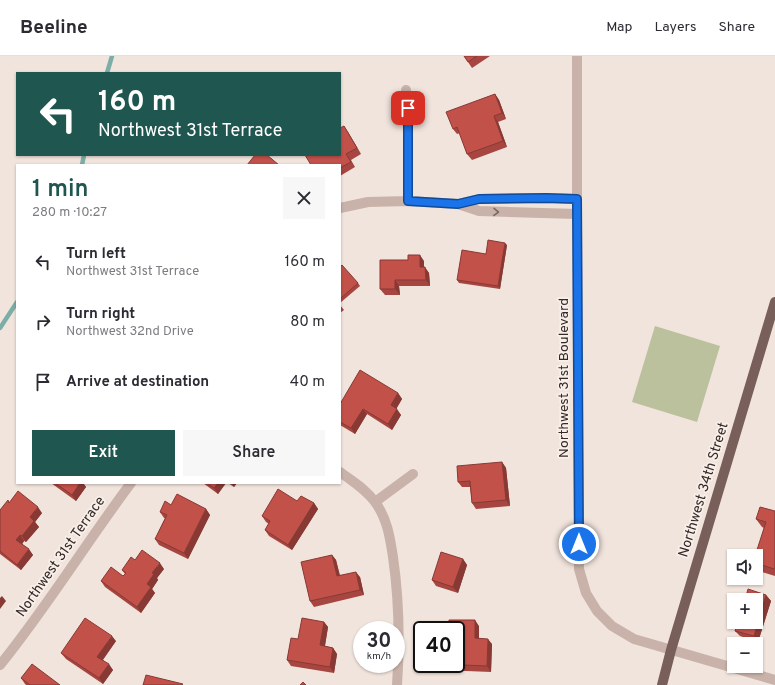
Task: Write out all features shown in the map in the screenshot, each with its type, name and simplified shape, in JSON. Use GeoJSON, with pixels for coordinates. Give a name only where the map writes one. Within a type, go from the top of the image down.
{"type":"FeatureCollection","features":[{"type":"Feature","properties":{"kind":"main road","name":"Northwest 34th Street"},"geometry":{"type":"LineString","coordinates":[[662,685],[671,650],[775,302]]}},
{"type":"Feature","properties":{"kind":"street","name":"Northwest 31st Boulevard"},"geometry":{"type":"LineString","coordinates":[[577,56],[579,569],[586,593],[597,611],[612,626],[634,639],[775,680]]}},
{"type":"Feature","properties":{"kind":"street"},"geometry":{"type":"LineString","coordinates":[[406,90],[408,108],[408,201]]}},
{"type":"Feature","properties":{"kind":"street"},"geometry":{"type":"LineString","coordinates":[[458,204],[479,199],[577,199]]}},
{"type":"Feature","properties":{"kind":"street"},"geometry":{"type":"LineString","coordinates":[[341,208],[368,202],[408,201],[458,204],[479,211],[577,214]]}},
{"type":"Feature","properties":{"kind":"street"},"geometry":{"type":"LineString","coordinates":[[341,473],[364,490],[375,502],[386,524],[395,574],[398,610],[399,656],[397,685]]}},
{"type":"Feature","properties":{"kind":"street"},"geometry":{"type":"LineString","coordinates":[[375,502],[413,474]]}},
{"type":"Feature","properties":{"kind":"street","name":"Northwest 31st Terrace"},"geometry":{"type":"LineString","coordinates":[[0,665],[44,607],[66,573],[130,484]]}},
{"type":"Feature","properties":{"kind":"green space"},"geometry":{"type":"Polygon","coordinates":[[[655,326],[720,346],[697,422],[632,402],[655,326]]]}},
{"type":"Feature","properties":{"kind":"building"},"geometry":{"type":"Polygon","coordinates":[[[464,56],[477,56],[468,62],[464,56]]]}},
{"type":"Feature","properties":{"kind":"building"},"geometry":{"type":"Polygon","coordinates":[[[495,94],[502,113],[494,116],[503,141],[467,154],[457,127],[453,129],[446,112],[495,94]]]}},
{"type":"Feature","properties":{"kind":"building"},"geometry":{"type":"Polygon","coordinates":[[[344,126],[357,148],[346,154],[351,162],[341,167],[341,164],[310,164],[306,156],[341,156],[341,128],[344,126]]]}},
{"type":"Feature","properties":{"kind":"building"},"geometry":{"type":"Polygon","coordinates":[[[254,156],[268,156],[278,164],[248,164],[254,156]]]}},
{"type":"Feature","properties":{"kind":"building"},"geometry":{"type":"Polygon","coordinates":[[[488,240],[505,243],[498,286],[457,280],[462,250],[486,254],[488,240]]]}},
{"type":"Feature","properties":{"kind":"building"},"geometry":{"type":"Polygon","coordinates":[[[408,255],[420,255],[420,267],[425,267],[426,280],[395,280],[395,289],[380,289],[380,260],[408,260],[408,255]]]}},
{"type":"Feature","properties":{"kind":"building"},"geometry":{"type":"Polygon","coordinates":[[[342,265],[358,283],[341,298],[342,265]]]}},
{"type":"Feature","properties":{"kind":"building"},"geometry":{"type":"Polygon","coordinates":[[[360,370],[398,393],[391,405],[397,409],[388,424],[363,409],[351,428],[341,423],[341,402],[360,370]]]}},
{"type":"Feature","properties":{"kind":"building"},"geometry":{"type":"Polygon","coordinates":[[[502,462],[506,500],[472,503],[470,481],[458,482],[457,466],[502,462]]]}},
{"type":"Feature","properties":{"kind":"building"},"geometry":{"type":"Polygon","coordinates":[[[56,484],[79,484],[72,495],[56,484]]]}},
{"type":"Feature","properties":{"kind":"building"},"geometry":{"type":"Polygon","coordinates":[[[208,484],[217,484],[214,488],[208,484]]]}},
{"type":"Feature","properties":{"kind":"building"},"geometry":{"type":"Polygon","coordinates":[[[278,489],[297,501],[301,496],[314,503],[288,545],[265,530],[270,521],[262,516],[278,489]]]}},
{"type":"Feature","properties":{"kind":"building"},"geometry":{"type":"Polygon","coordinates":[[[18,491],[38,507],[30,517],[34,521],[22,536],[20,535],[16,540],[29,549],[17,565],[0,551],[0,510],[8,500],[9,503],[18,491]]]}},
{"type":"Feature","properties":{"kind":"building"},"geometry":{"type":"Polygon","coordinates":[[[177,494],[206,509],[184,553],[155,539],[167,515],[160,512],[165,501],[171,505],[177,494]]]}},
{"type":"Feature","properties":{"kind":"building"},"geometry":{"type":"Polygon","coordinates":[[[760,507],[775,511],[774,569],[763,565],[763,549],[757,549],[766,522],[756,519],[760,507]]]}},
{"type":"Feature","properties":{"kind":"building"},"geometry":{"type":"Polygon","coordinates":[[[142,550],[160,563],[152,573],[154,574],[147,584],[151,587],[137,607],[101,581],[111,567],[123,576],[126,573],[122,570],[131,557],[135,560],[142,550]]]}},
{"type":"Feature","properties":{"kind":"building"},"geometry":{"type":"Polygon","coordinates":[[[441,552],[463,559],[453,587],[432,580],[441,552]]]}},
{"type":"Feature","properties":{"kind":"building"},"geometry":{"type":"Polygon","coordinates":[[[332,555],[337,576],[356,572],[360,590],[310,601],[301,562],[332,555]]]}},
{"type":"Feature","properties":{"kind":"building"},"geometry":{"type":"Polygon","coordinates":[[[748,589],[760,593],[747,593],[748,589]]]}},
{"type":"Feature","properties":{"kind":"building"},"geometry":{"type":"Polygon","coordinates":[[[763,594],[766,595],[763,605],[763,594]]]}},
{"type":"Feature","properties":{"kind":"building"},"geometry":{"type":"Polygon","coordinates":[[[85,618],[112,636],[97,657],[109,664],[99,678],[61,653],[85,618]]]}},
{"type":"Feature","properties":{"kind":"building"},"geometry":{"type":"Polygon","coordinates":[[[302,618],[324,622],[320,645],[333,648],[330,667],[287,660],[291,638],[298,639],[302,618]]]}},
{"type":"Feature","properties":{"kind":"building"},"geometry":{"type":"Polygon","coordinates":[[[475,620],[475,638],[488,639],[487,666],[465,665],[465,621],[449,621],[475,620]]]}},
{"type":"Feature","properties":{"kind":"building"},"geometry":{"type":"Polygon","coordinates":[[[736,629],[756,629],[754,636],[735,631],[736,629]]]}},
{"type":"Feature","properties":{"kind":"building"},"geometry":{"type":"Polygon","coordinates":[[[32,664],[60,685],[30,685],[21,678],[32,664]]]}},
{"type":"Feature","properties":{"kind":"building"},"geometry":{"type":"Polygon","coordinates":[[[146,675],[183,684],[143,685],[146,675]]]}},
{"type":"Feature","properties":{"kind":"waterway"},"geometry":{"type":"LineString","coordinates":[[107,72],[112,56]]}},
{"type":"Feature","properties":{"kind":"waterway"},"geometry":{"type":"LineString","coordinates":[[82,164],[84,156]]}},
{"type":"Feature","properties":{"kind":"waterway"},"geometry":{"type":"LineString","coordinates":[[0,328],[16,304]]}},
{"type":"Feature","properties":{"kind":"route"},"geometry":{"type":"LineString","coordinates":[[408,108],[408,201],[458,204],[479,199],[577,199],[579,544]]}}]}
